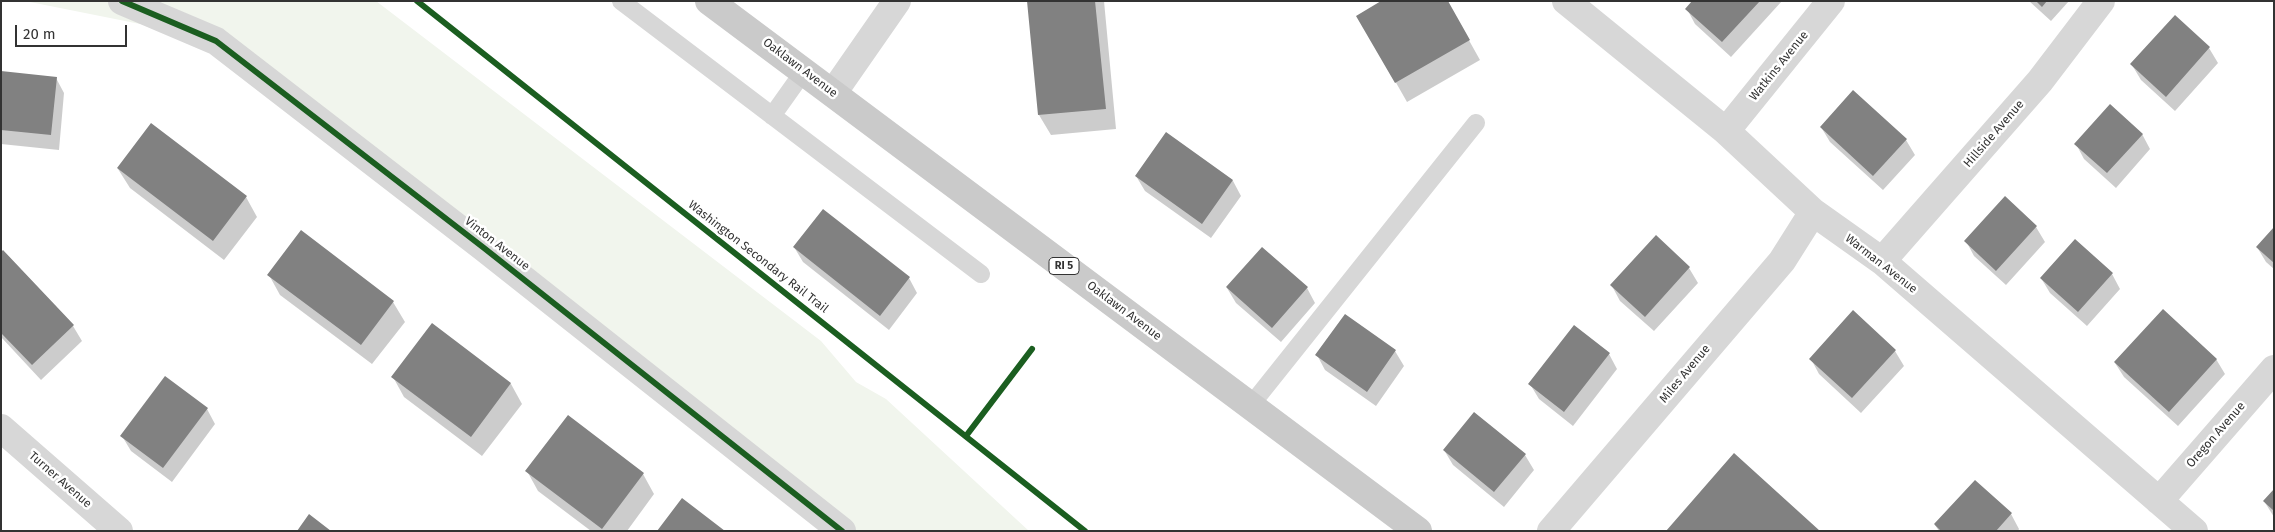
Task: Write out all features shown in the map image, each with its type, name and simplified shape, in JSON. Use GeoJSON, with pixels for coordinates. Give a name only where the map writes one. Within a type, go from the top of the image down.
{"type":"FeatureCollection","features":[{"type":"Feature","properties":{"kind":"main road","name":"Oaklawn Avenue"},"geometry":{"type":"LineString","coordinates":[[710,1],[1418,531]]}},
{"type":"Feature","properties":{"kind":"street","name":"Vinton Avenue"},"geometry":{"type":"LineString","coordinates":[[122,1],[216,41],[484,248],[842,531]]}},
{"type":"Feature","properties":{"kind":"street"},"geometry":{"type":"LineString","coordinates":[[834,93],[897,1]]}},
{"type":"Feature","properties":{"kind":"street","name":"Warman Avenue"},"geometry":{"type":"LineString","coordinates":[[1566,1],[1726,131],[1813,212],[1882,261],[2194,531]]}},
{"type":"Feature","properties":{"kind":"street","name":"Watkins Avenue"},"geometry":{"type":"LineString","coordinates":[[1726,131],[1831,1]]}},
{"type":"Feature","properties":{"kind":"street","name":"Hillside Avenue"},"geometry":{"type":"LineString","coordinates":[[1882,261],[2040,81],[2101,1]]}},
{"type":"Feature","properties":{"kind":"street","name":"Miles Avenue"},"geometry":{"type":"LineString","coordinates":[[1551,531],[1782,261],[1813,212]]}},
{"type":"Feature","properties":{"kind":"street","name":"Oregon Avenue"},"geometry":{"type":"LineString","coordinates":[[2159,501],[2274,369]]}},
{"type":"Feature","properties":{"kind":"street","name":"Turner Avenue"},"geometry":{"type":"LineString","coordinates":[[1,428],[120,531]]}},
{"type":"Feature","properties":{"kind":"lane"},"geometry":{"type":"LineString","coordinates":[[621,1],[981,274]]}},
{"type":"Feature","properties":{"kind":"lane"},"geometry":{"type":"LineString","coordinates":[[772,116],[804,71]]}},
{"type":"Feature","properties":{"kind":"lane"},"geometry":{"type":"LineString","coordinates":[[1251,405],[1476,122]]}},
{"type":"Feature","properties":{"kind":"shaded area"},"geometry":{"type":"Polygon","coordinates":[[[25,1],[376,1],[821,341],[856,382],[886,399],[1029,531],[851,531],[190,34],[25,1]]]}},
{"type":"Feature","properties":{"kind":"building"},"geometry":{"type":"Polygon","coordinates":[[[1027,1],[1095,1],[1106,109],[1038,115],[1027,1]]]}},
{"type":"Feature","properties":{"kind":"building"},"geometry":{"type":"Polygon","coordinates":[[[1381,1],[1448,1],[1470,40],[1395,83],[1356,16],[1381,1]]]}},
{"type":"Feature","properties":{"kind":"building"},"geometry":{"type":"Polygon","coordinates":[[[1692,1],[1760,1],[1722,42],[1685,9],[1692,1]]]}},
{"type":"Feature","properties":{"kind":"building"},"geometry":{"type":"Polygon","coordinates":[[[2036,1],[2047,1],[2042,7],[2036,1]]]}},
{"type":"Feature","properties":{"kind":"building"},"geometry":{"type":"Polygon","coordinates":[[[2175,15],[2210,47],[2166,97],[2130,64],[2175,15]]]}},
{"type":"Feature","properties":{"kind":"building"},"geometry":{"type":"Polygon","coordinates":[[[1,71],[57,77],[51,135],[1,130],[1,71]]]}},
{"type":"Feature","properties":{"kind":"building"},"geometry":{"type":"Polygon","coordinates":[[[1853,90],[1907,139],[1873,176],[1820,127],[1853,90]]]}},
{"type":"Feature","properties":{"kind":"building"},"geometry":{"type":"Polygon","coordinates":[[[2110,104],[2143,134],[2107,173],[2074,144],[2110,104]]]}},
{"type":"Feature","properties":{"kind":"building"},"geometry":{"type":"Polygon","coordinates":[[[151,123],[247,196],[213,241],[117,168],[151,123]]]}},
{"type":"Feature","properties":{"kind":"building"},"geometry":{"type":"Polygon","coordinates":[[[1166,132],[1233,180],[1202,224],[1135,176],[1166,132]]]}},
{"type":"Feature","properties":{"kind":"building"},"geometry":{"type":"Polygon","coordinates":[[[2005,196],[2037,226],[1996,271],[1964,241],[2005,196]]]}},
{"type":"Feature","properties":{"kind":"building"},"geometry":{"type":"Polygon","coordinates":[[[823,209],[910,277],[880,316],[793,247],[823,209]]]}},
{"type":"Feature","properties":{"kind":"building"},"geometry":{"type":"Polygon","coordinates":[[[2274,227],[2274,263],[2256,247],[2274,227]]]}},
{"type":"Feature","properties":{"kind":"building"},"geometry":{"type":"Polygon","coordinates":[[[301,230],[394,301],[361,345],[267,275],[301,230]]]}},
{"type":"Feature","properties":{"kind":"building"},"geometry":{"type":"Polygon","coordinates":[[[1656,235],[1690,267],[1645,317],[1610,285],[1656,235]]]}},
{"type":"Feature","properties":{"kind":"building"},"geometry":{"type":"Polygon","coordinates":[[[2075,239],[2113,273],[2078,312],[2040,278],[2075,239]]]}},
{"type":"Feature","properties":{"kind":"building"},"geometry":{"type":"Polygon","coordinates":[[[1262,247],[1308,287],[1272,328],[1226,287],[1262,247]]]}},
{"type":"Feature","properties":{"kind":"building"},"geometry":{"type":"Polygon","coordinates":[[[3,250],[74,325],[32,365],[1,333],[1,252],[3,250]]]}},
{"type":"Feature","properties":{"kind":"building"},"geometry":{"type":"Polygon","coordinates":[[[2163,309],[2217,359],[2169,412],[2114,362],[2163,309]]]}},
{"type":"Feature","properties":{"kind":"building"},"geometry":{"type":"Polygon","coordinates":[[[1853,310],[1896,350],[1852,398],[1809,359],[1853,310]]]}},
{"type":"Feature","properties":{"kind":"building"},"geometry":{"type":"Polygon","coordinates":[[[1345,314],[1396,350],[1367,392],[1315,355],[1345,314]]]}},
{"type":"Feature","properties":{"kind":"building"},"geometry":{"type":"Polygon","coordinates":[[[432,323],[511,383],[471,437],[391,377],[432,323]]]}},
{"type":"Feature","properties":{"kind":"building"},"geometry":{"type":"Polygon","coordinates":[[[1574,325],[1610,353],[1564,412],[1528,384],[1574,325]]]}},
{"type":"Feature","properties":{"kind":"building"},"geometry":{"type":"Polygon","coordinates":[[[165,376],[208,408],[163,468],[120,436],[165,376]]]}},
{"type":"Feature","properties":{"kind":"building"},"geometry":{"type":"Polygon","coordinates":[[[1474,412],[1526,454],[1494,492],[1443,450],[1474,412]]]}},
{"type":"Feature","properties":{"kind":"building"},"geometry":{"type":"Polygon","coordinates":[[[568,415],[644,473],[602,529],[525,471],[568,415]]]}},
{"type":"Feature","properties":{"kind":"building"},"geometry":{"type":"Polygon","coordinates":[[[1734,453],[1820,531],[1666,531],[1734,453]]]}},
{"type":"Feature","properties":{"kind":"building"},"geometry":{"type":"Polygon","coordinates":[[[1975,480],[2012,513],[1996,531],[1941,531],[1934,524],[1975,480]]]}},
{"type":"Feature","properties":{"kind":"building"},"geometry":{"type":"Polygon","coordinates":[[[2274,489],[2274,511],[2263,501],[2274,489]]]}},
{"type":"Feature","properties":{"kind":"building"},"geometry":{"type":"Polygon","coordinates":[[[682,498],[725,531],[657,531],[682,498]]]}},
{"type":"Feature","properties":{"kind":"building"},"geometry":{"type":"Polygon","coordinates":[[[309,514],[331,531],[297,531],[309,514]]]}},
{"type":"Feature","properties":{"kind":"cycle path"},"geometry":{"type":"LineString","coordinates":[[122,1],[216,41],[484,248],[842,531]]}},
{"type":"Feature","properties":{"kind":"cycle path","name":"Washington Secondary Rail Trail"},"geometry":{"type":"LineString","coordinates":[[417,1],[1085,531]]}},
{"type":"Feature","properties":{"kind":"cycle path"},"geometry":{"type":"LineString","coordinates":[[966,436],[1032,349]]}}]}
